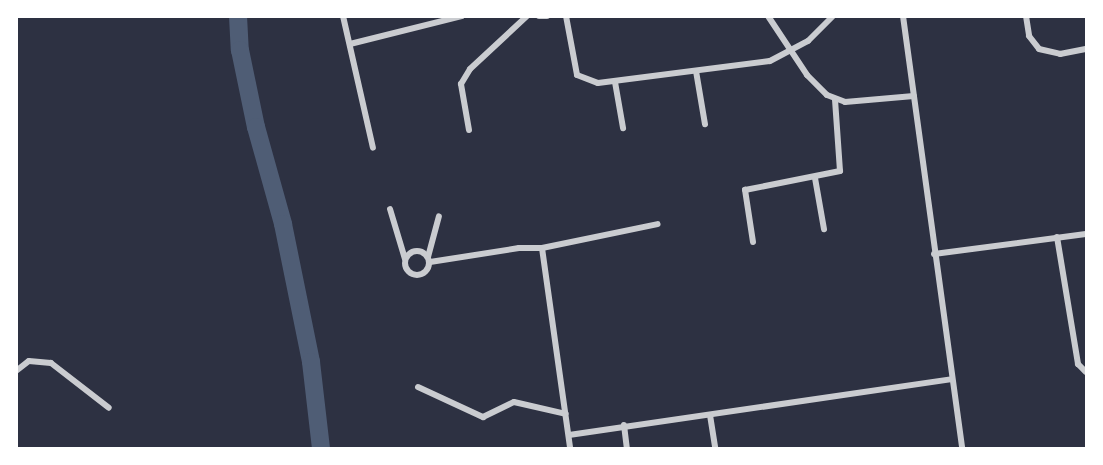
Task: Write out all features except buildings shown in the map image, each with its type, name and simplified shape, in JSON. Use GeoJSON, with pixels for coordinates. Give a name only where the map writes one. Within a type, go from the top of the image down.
{"type":"FeatureCollection","features":[{"type":"Feature","properties":{"kind":"street"},"geometry":{"type":"LineString","coordinates":[[343,16],[373,148]]}},
{"type":"Feature","properties":{"kind":"street"},"geometry":{"type":"LineString","coordinates":[[350,44],[462,16]]}},
{"type":"Feature","properties":{"kind":"street"},"geometry":{"type":"LineString","coordinates":[[469,130],[461,84],[470,69],[527,16]]}},
{"type":"Feature","properties":{"kind":"street"},"geometry":{"type":"LineString","coordinates":[[539,16],[546,16]]}},
{"type":"Feature","properties":{"kind":"street"},"geometry":{"type":"LineString","coordinates":[[566,16],[577,75],[592,83],[615,82],[770,61],[808,41],[833,16]]}},
{"type":"Feature","properties":{"kind":"street"},"geometry":{"type":"LineString","coordinates":[[768,16],[819,89],[835,99],[856,102],[914,96]]}},
{"type":"Feature","properties":{"kind":"street"},"geometry":{"type":"LineString","coordinates":[[903,16],[962,448]]}},
{"type":"Feature","properties":{"kind":"street"},"geometry":{"type":"LineString","coordinates":[[1026,16],[1029,36],[1039,49],[1060,54],[1086,49]]}},
{"type":"Feature","properties":{"kind":"street"},"geometry":{"type":"LineString","coordinates":[[696,71],[705,123]]}},
{"type":"Feature","properties":{"kind":"street"},"geometry":{"type":"LineString","coordinates":[[615,82],[622,128]]}},
{"type":"Feature","properties":{"kind":"street"},"geometry":{"type":"LineString","coordinates":[[753,242],[745,190],[837,173],[841,168],[835,99]]}},
{"type":"Feature","properties":{"kind":"street"},"geometry":{"type":"LineString","coordinates":[[815,178],[824,229]]}},
{"type":"Feature","properties":{"kind":"street"},"geometry":{"type":"LineString","coordinates":[[390,209],[407,270],[416,275],[426,272],[439,216]]}},
{"type":"Feature","properties":{"kind":"street"},"geometry":{"type":"LineString","coordinates":[[405,259],[413,251],[429,259],[519,248],[542,248],[658,224]]}},
{"type":"Feature","properties":{"kind":"street"},"geometry":{"type":"LineString","coordinates":[[934,254],[1086,234]]}},
{"type":"Feature","properties":{"kind":"street"},"geometry":{"type":"LineString","coordinates":[[1057,237],[1078,364],[1086,372]]}},
{"type":"Feature","properties":{"kind":"street"},"geometry":{"type":"LineString","coordinates":[[542,248],[570,448]]}},
{"type":"Feature","properties":{"kind":"street"},"geometry":{"type":"LineString","coordinates":[[16,371],[30,361],[51,363],[109,408]]}},
{"type":"Feature","properties":{"kind":"street"},"geometry":{"type":"LineString","coordinates":[[568,435],[624,425],[710,415],[952,379]]}},
{"type":"Feature","properties":{"kind":"street"},"geometry":{"type":"LineString","coordinates":[[418,387],[483,417],[514,402],[566,414]]}},
{"type":"Feature","properties":{"kind":"street"},"geometry":{"type":"LineString","coordinates":[[710,415],[715,448]]}},
{"type":"Feature","properties":{"kind":"street"},"geometry":{"type":"LineString","coordinates":[[624,425],[627,448]]}},
{"type":"Feature","properties":{"kind":"waterway"},"geometry":{"type":"LineString","coordinates":[[238,16],[240,50],[256,127],[283,224],[311,362],[321,448]]}}]}
